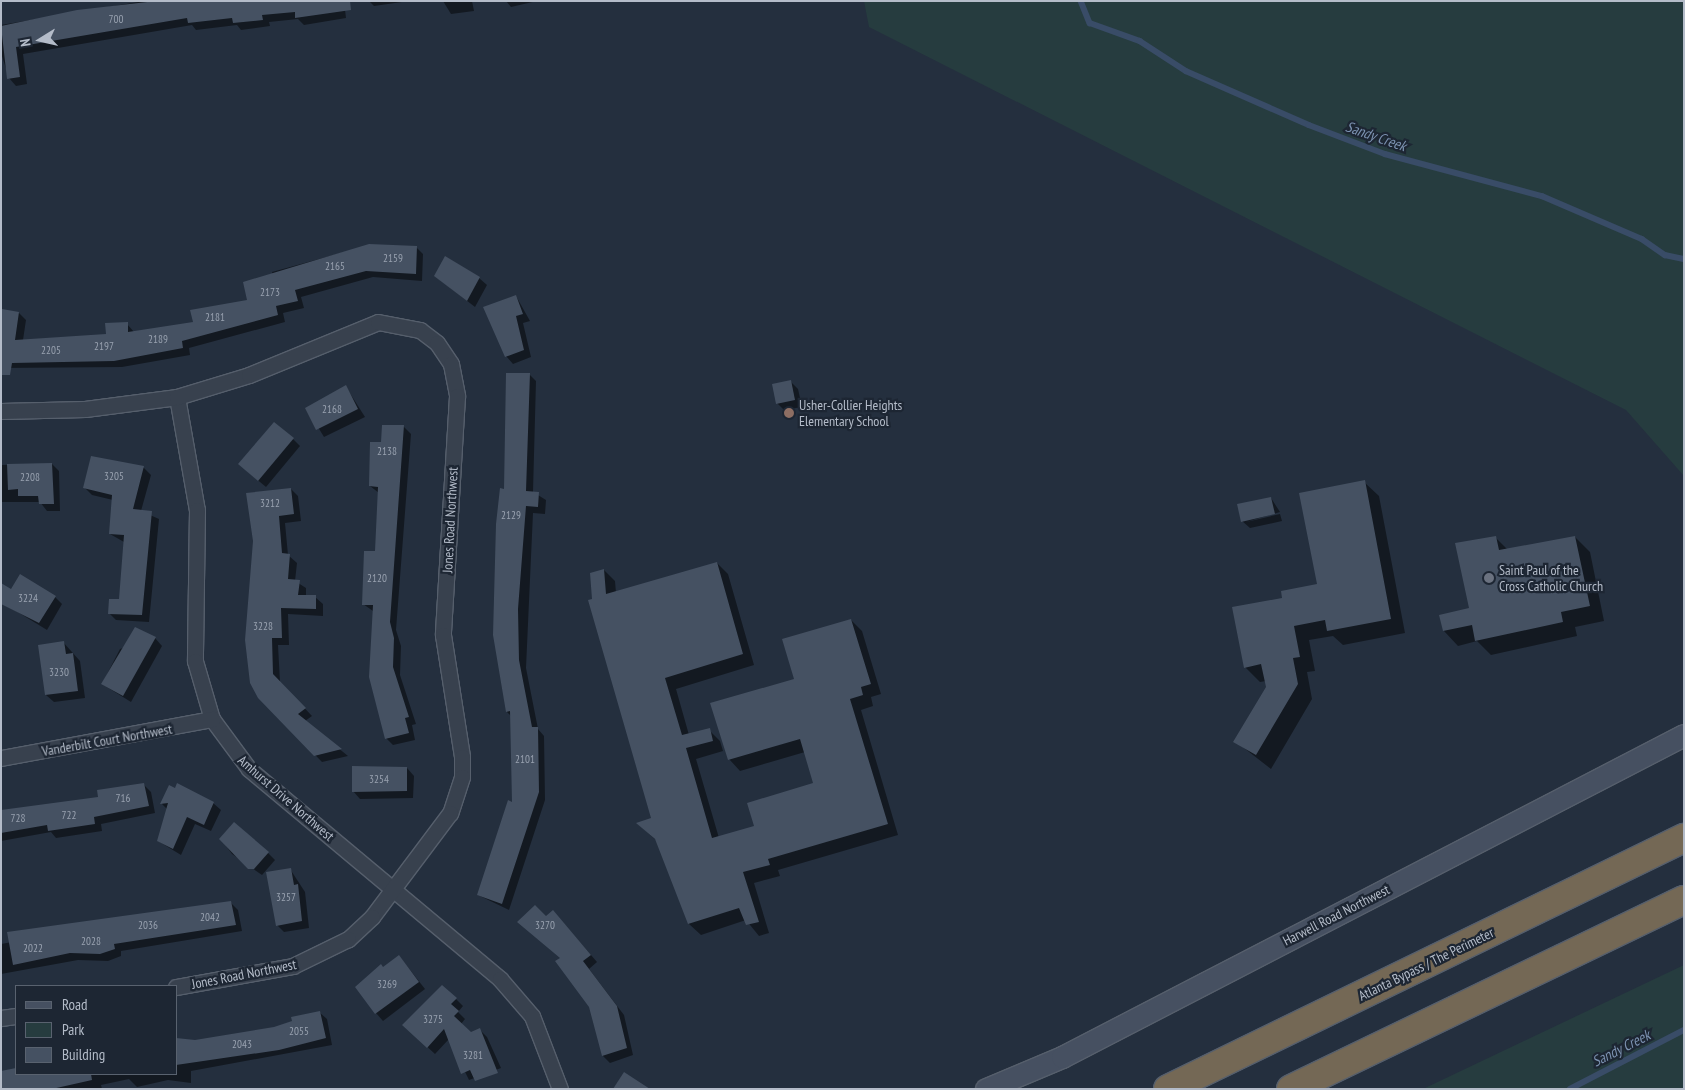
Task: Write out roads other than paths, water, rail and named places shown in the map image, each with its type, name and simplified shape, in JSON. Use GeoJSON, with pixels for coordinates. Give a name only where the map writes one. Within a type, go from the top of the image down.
{"type":"FeatureCollection","features":[{"type":"Feature","properties":{"kind":"highway","name":"Atlanta Bypass / The Perimeter"},"geometry":{"type":"LineString","coordinates":[[1168,1089],[1684,838]]}},
{"type":"Feature","properties":{"kind":"highway"},"geometry":{"type":"LineString","coordinates":[[1291,1089],[1684,900]]}},
{"type":"Feature","properties":{"kind":"street","name":"Jones Road Northwest"},"geometry":{"type":"LineString","coordinates":[[1,411],[85,410],[176,397],[249,375],[378,322],[420,330],[437,342],[451,364],[457,396],[444,635],[462,777],[450,813],[372,917],[323,954],[293,966],[178,987]]}},
{"type":"Feature","properties":{"kind":"street","name":"Amhurst Drive Northwest"},"geometry":{"type":"LineString","coordinates":[[176,397],[197,510],[195,661],[212,719],[249,769],[500,978],[532,1016],[560,1089]]}},
{"type":"Feature","properties":{"kind":"street","name":"Vanderbilt Court Northwest"},"geometry":{"type":"LineString","coordinates":[[1,758],[212,719]]}},
{"type":"Feature","properties":{"kind":"street","name":"Harwell Road Northwest"},"geometry":{"type":"LineString","coordinates":[[986,1089],[1062,1057],[1684,735]]}},
{"type":"Feature","properties":{"kind":"street"},"geometry":{"type":"LineString","coordinates":[[1,1018],[15,1016]]}},
{"type":"Feature","properties":{"kind":"waterway","name":"Sandy Creek"},"geometry":{"type":"LineString","coordinates":[[1081,1],[1090,23],[1140,41],[1186,71],[1309,125],[1385,154],[1542,196],[1642,239],[1665,255],[1684,259]]}},
{"type":"Feature","properties":{"kind":"waterway","name":"Sandy Creek"},"geometry":{"type":"LineString","coordinates":[[1570,1089],[1684,1030]]}},
{"type":"Feature","properties":{"kind":"place","name":"Usher-Collier Heights Elementary School"},"geometry":{"type":"Point","coordinates":[789,413]}},
{"type":"Feature","properties":{"kind":"place","name":"Saint Paul of the Cross Catholic Church"},"geometry":{"type":"Point","coordinates":[1489,578]}}]}
